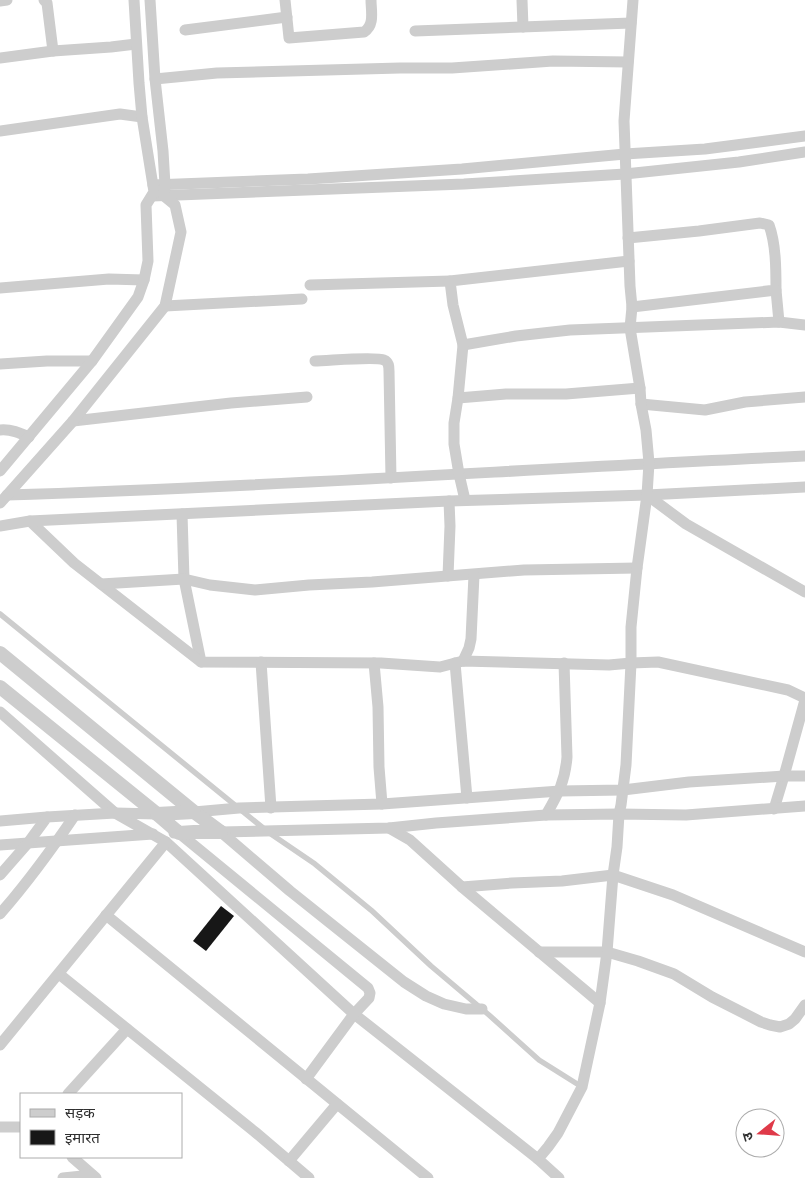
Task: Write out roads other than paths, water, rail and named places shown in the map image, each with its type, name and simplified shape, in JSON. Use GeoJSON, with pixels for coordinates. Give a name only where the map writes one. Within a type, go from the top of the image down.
{"type":"FeatureCollection","features":[{"type":"Feature","properties":{"kind":"street"},"geometry":{"type":"LineString","coordinates":[[0,1],[7,0]]}},
{"type":"Feature","properties":{"kind":"street"},"geometry":{"type":"LineString","coordinates":[[44,0],[47,3],[53,51]]}},
{"type":"Feature","properties":{"kind":"street"},"geometry":{"type":"LineString","coordinates":[[4,499],[73,420],[165,306],[180,232],[175,205],[158,190],[142,117],[134,0]]}},
{"type":"Feature","properties":{"kind":"street"},"geometry":{"type":"LineString","coordinates":[[0,471],[92,361],[138,297],[144,280],[148,261],[146,206],[158,190],[163,151],[154,78],[150,0]]}},
{"type":"Feature","properties":{"kind":"street"},"geometry":{"type":"LineString","coordinates":[[285,0],[289,38],[364,32],[368,30],[372,23],[371,0]]}},
{"type":"Feature","properties":{"kind":"street"},"geometry":{"type":"LineString","coordinates":[[522,0],[523,27]]}},
{"type":"Feature","properties":{"kind":"street"},"geometry":{"type":"LineString","coordinates":[[538,1159],[558,1133],[582,1087],[600,1003],[607,952],[619,814],[626,765],[632,663],[631,627],[647,495],[649,463],[646,430],[630,328],[632,307],[624,121],[633,0]]}},
{"type":"Feature","properties":{"kind":"street"},"geometry":{"type":"LineString","coordinates":[[185,30],[287,16]]}},
{"type":"Feature","properties":{"kind":"street"},"geometry":{"type":"LineString","coordinates":[[415,31],[631,23]]}},
{"type":"Feature","properties":{"kind":"street"},"geometry":{"type":"LineString","coordinates":[[0,58],[53,51],[136,44]]}},
{"type":"Feature","properties":{"kind":"street"},"geometry":{"type":"LineString","coordinates":[[154,78],[216,73],[452,68],[553,60],[628,62]]}},
{"type":"Feature","properties":{"kind":"street"},"geometry":{"type":"LineString","coordinates":[[0,131],[120,114],[142,117]]}},
{"type":"Feature","properties":{"kind":"street"},"geometry":{"type":"LineString","coordinates":[[158,190],[462,170],[625,154],[705,149],[805,136]]}},
{"type":"Feature","properties":{"kind":"street"},"geometry":{"type":"LineString","coordinates":[[158,190],[464,184],[626,174],[739,162],[805,152]]}},
{"type":"Feature","properties":{"kind":"street"},"geometry":{"type":"LineString","coordinates":[[628,238],[760,223],[769,225],[776,266],[779,322]]}},
{"type":"Feature","properties":{"kind":"street"},"geometry":{"type":"LineString","coordinates":[[310,285],[450,281],[629,261]]}},
{"type":"Feature","properties":{"kind":"street"},"geometry":{"type":"LineString","coordinates":[[0,288],[109,279],[144,280]]}},
{"type":"Feature","properties":{"kind":"street"},"geometry":{"type":"LineString","coordinates":[[450,281],[453,305],[463,345],[454,422],[454,444],[465,500]]}},
{"type":"Feature","properties":{"kind":"street"},"geometry":{"type":"LineString","coordinates":[[632,307],[776,290]]}},
{"type":"Feature","properties":{"kind":"street"},"geometry":{"type":"LineString","coordinates":[[165,306],[302,299]]}},
{"type":"Feature","properties":{"kind":"street"},"geometry":{"type":"LineString","coordinates":[[463,345],[516,336],[570,330],[779,322],[805,325]]}},
{"type":"Feature","properties":{"kind":"street"},"geometry":{"type":"LineString","coordinates":[[315,361],[373,359],[384,360],[388,364],[391,478]]}},
{"type":"Feature","properties":{"kind":"street"},"geometry":{"type":"LineString","coordinates":[[0,364],[92,361]]}},
{"type":"Feature","properties":{"kind":"street"},"geometry":{"type":"LineString","coordinates":[[458,398],[506,394],[566,394],[640,388]]}},
{"type":"Feature","properties":{"kind":"street"},"geometry":{"type":"LineString","coordinates":[[641,404],[705,410],[745,402],[805,396]]}},
{"type":"Feature","properties":{"kind":"street"},"geometry":{"type":"LineString","coordinates":[[73,420],[307,397]]}},
{"type":"Feature","properties":{"kind":"street"},"geometry":{"type":"LineString","coordinates":[[0,430],[6,429],[29,437]]}},
{"type":"Feature","properties":{"kind":"street"},"geometry":{"type":"LineString","coordinates":[[4,499],[805,456]]}},
{"type":"Feature","properties":{"kind":"street"},"geometry":{"type":"LineString","coordinates":[[0,526],[30,521],[465,500],[647,495],[805,487]]}},
{"type":"Feature","properties":{"kind":"street"},"geometry":{"type":"LineString","coordinates":[[647,495],[686,524],[805,592]]}},
{"type":"Feature","properties":{"kind":"street"},"geometry":{"type":"LineString","coordinates":[[448,576],[449,501]]}},
{"type":"Feature","properties":{"kind":"street"},"geometry":{"type":"LineString","coordinates":[[182,514],[184,579],[201,662]]}},
{"type":"Feature","properties":{"kind":"street"},"geometry":{"type":"LineString","coordinates":[[30,521],[74,563],[201,662],[374,663],[440,666],[459,662],[609,665],[658,662],[788,690],[805,699],[774,809]]}},
{"type":"Feature","properties":{"kind":"street"},"geometry":{"type":"LineString","coordinates":[[101,584],[184,579],[210,585],[255,590],[524,570],[637,568]]}},
{"type":"Feature","properties":{"kind":"street"},"geometry":{"type":"LineString","coordinates":[[467,798],[459,662],[469,648],[471,639],[474,575]]}},
{"type":"Feature","properties":{"kind":"street"},"geometry":{"type":"LineString","coordinates":[[0,653],[404,982],[426,996],[444,1004],[466,1009],[482,1009]]}},
{"type":"Feature","properties":{"kind":"street"},"geometry":{"type":"LineString","coordinates":[[261,662],[271,808]]}},
{"type":"Feature","properties":{"kind":"street"},"geometry":{"type":"LineString","coordinates":[[374,663],[378,707],[382,804]]}},
{"type":"Feature","properties":{"kind":"street"},"geometry":{"type":"LineString","coordinates":[[546,815],[560,791],[566,771],[564,663]]}},
{"type":"Feature","properties":{"kind":"street"},"geometry":{"type":"LineString","coordinates":[[0,687],[368,988],[370,992],[369,998],[354,1014],[306,1078]]}},
{"type":"Feature","properties":{"kind":"street"},"geometry":{"type":"LineString","coordinates":[[0,712],[115,813],[166,842],[354,1014],[538,1159],[559,1178]]}},
{"type":"Feature","properties":{"kind":"street"},"geometry":{"type":"LineString","coordinates":[[0,821],[115,813],[157,814],[239,808],[382,804],[560,791],[623,790],[689,782],[805,776]]}},
{"type":"Feature","properties":{"kind":"street"},"geometry":{"type":"LineString","coordinates":[[0,845],[194,832],[268,832],[389,828],[546,815],[686,815],[805,806]]}},
{"type":"Feature","properties":{"kind":"street"},"geometry":{"type":"LineString","coordinates":[[0,914],[57,842],[75,815]]}},
{"type":"Feature","properties":{"kind":"street"},"geometry":{"type":"LineString","coordinates":[[0,875],[28,843],[47,817]]}},
{"type":"Feature","properties":{"kind":"street"},"geometry":{"type":"LineString","coordinates":[[389,828],[410,840],[462,887],[600,1003]]}},
{"type":"Feature","properties":{"kind":"street"},"geometry":{"type":"LineString","coordinates":[[0,1045],[166,842]]}},
{"type":"Feature","properties":{"kind":"street"},"geometry":{"type":"LineString","coordinates":[[462,887],[562,881],[613,875],[673,894],[805,952]]}},
{"type":"Feature","properties":{"kind":"street"},"geometry":{"type":"LineString","coordinates":[[106,915],[428,1178]]}},
{"type":"Feature","properties":{"kind":"street"},"geometry":{"type":"LineString","coordinates":[[540,952],[607,952],[638,961],[674,974],[712,997],[770,1026],[780,1027],[788,1024],[805,1005]]}},
{"type":"Feature","properties":{"kind":"street"},"geometry":{"type":"LineString","coordinates":[[59,974],[309,1178]]}},
{"type":"Feature","properties":{"kind":"street"},"geometry":{"type":"LineString","coordinates":[[69,1093],[127,1029]]}},
{"type":"Feature","properties":{"kind":"street"},"geometry":{"type":"LineString","coordinates":[[289,1161],[337,1104]]}},
{"type":"Feature","properties":{"kind":"street"},"geometry":{"type":"LineString","coordinates":[[0,1127],[20,1127]]}},
{"type":"Feature","properties":{"kind":"street"},"geometry":{"type":"LineString","coordinates":[[73,1158],[94,1176]]}},
{"type":"Feature","properties":{"kind":"street"},"geometry":{"type":"LineString","coordinates":[[63,1178],[94,1176]]}},
{"type":"Feature","properties":{"kind":"lane"},"geometry":{"type":"LineString","coordinates":[[0,614],[268,832],[315,864],[371,910],[431,966],[539,1060],[582,1087]]}}]}
